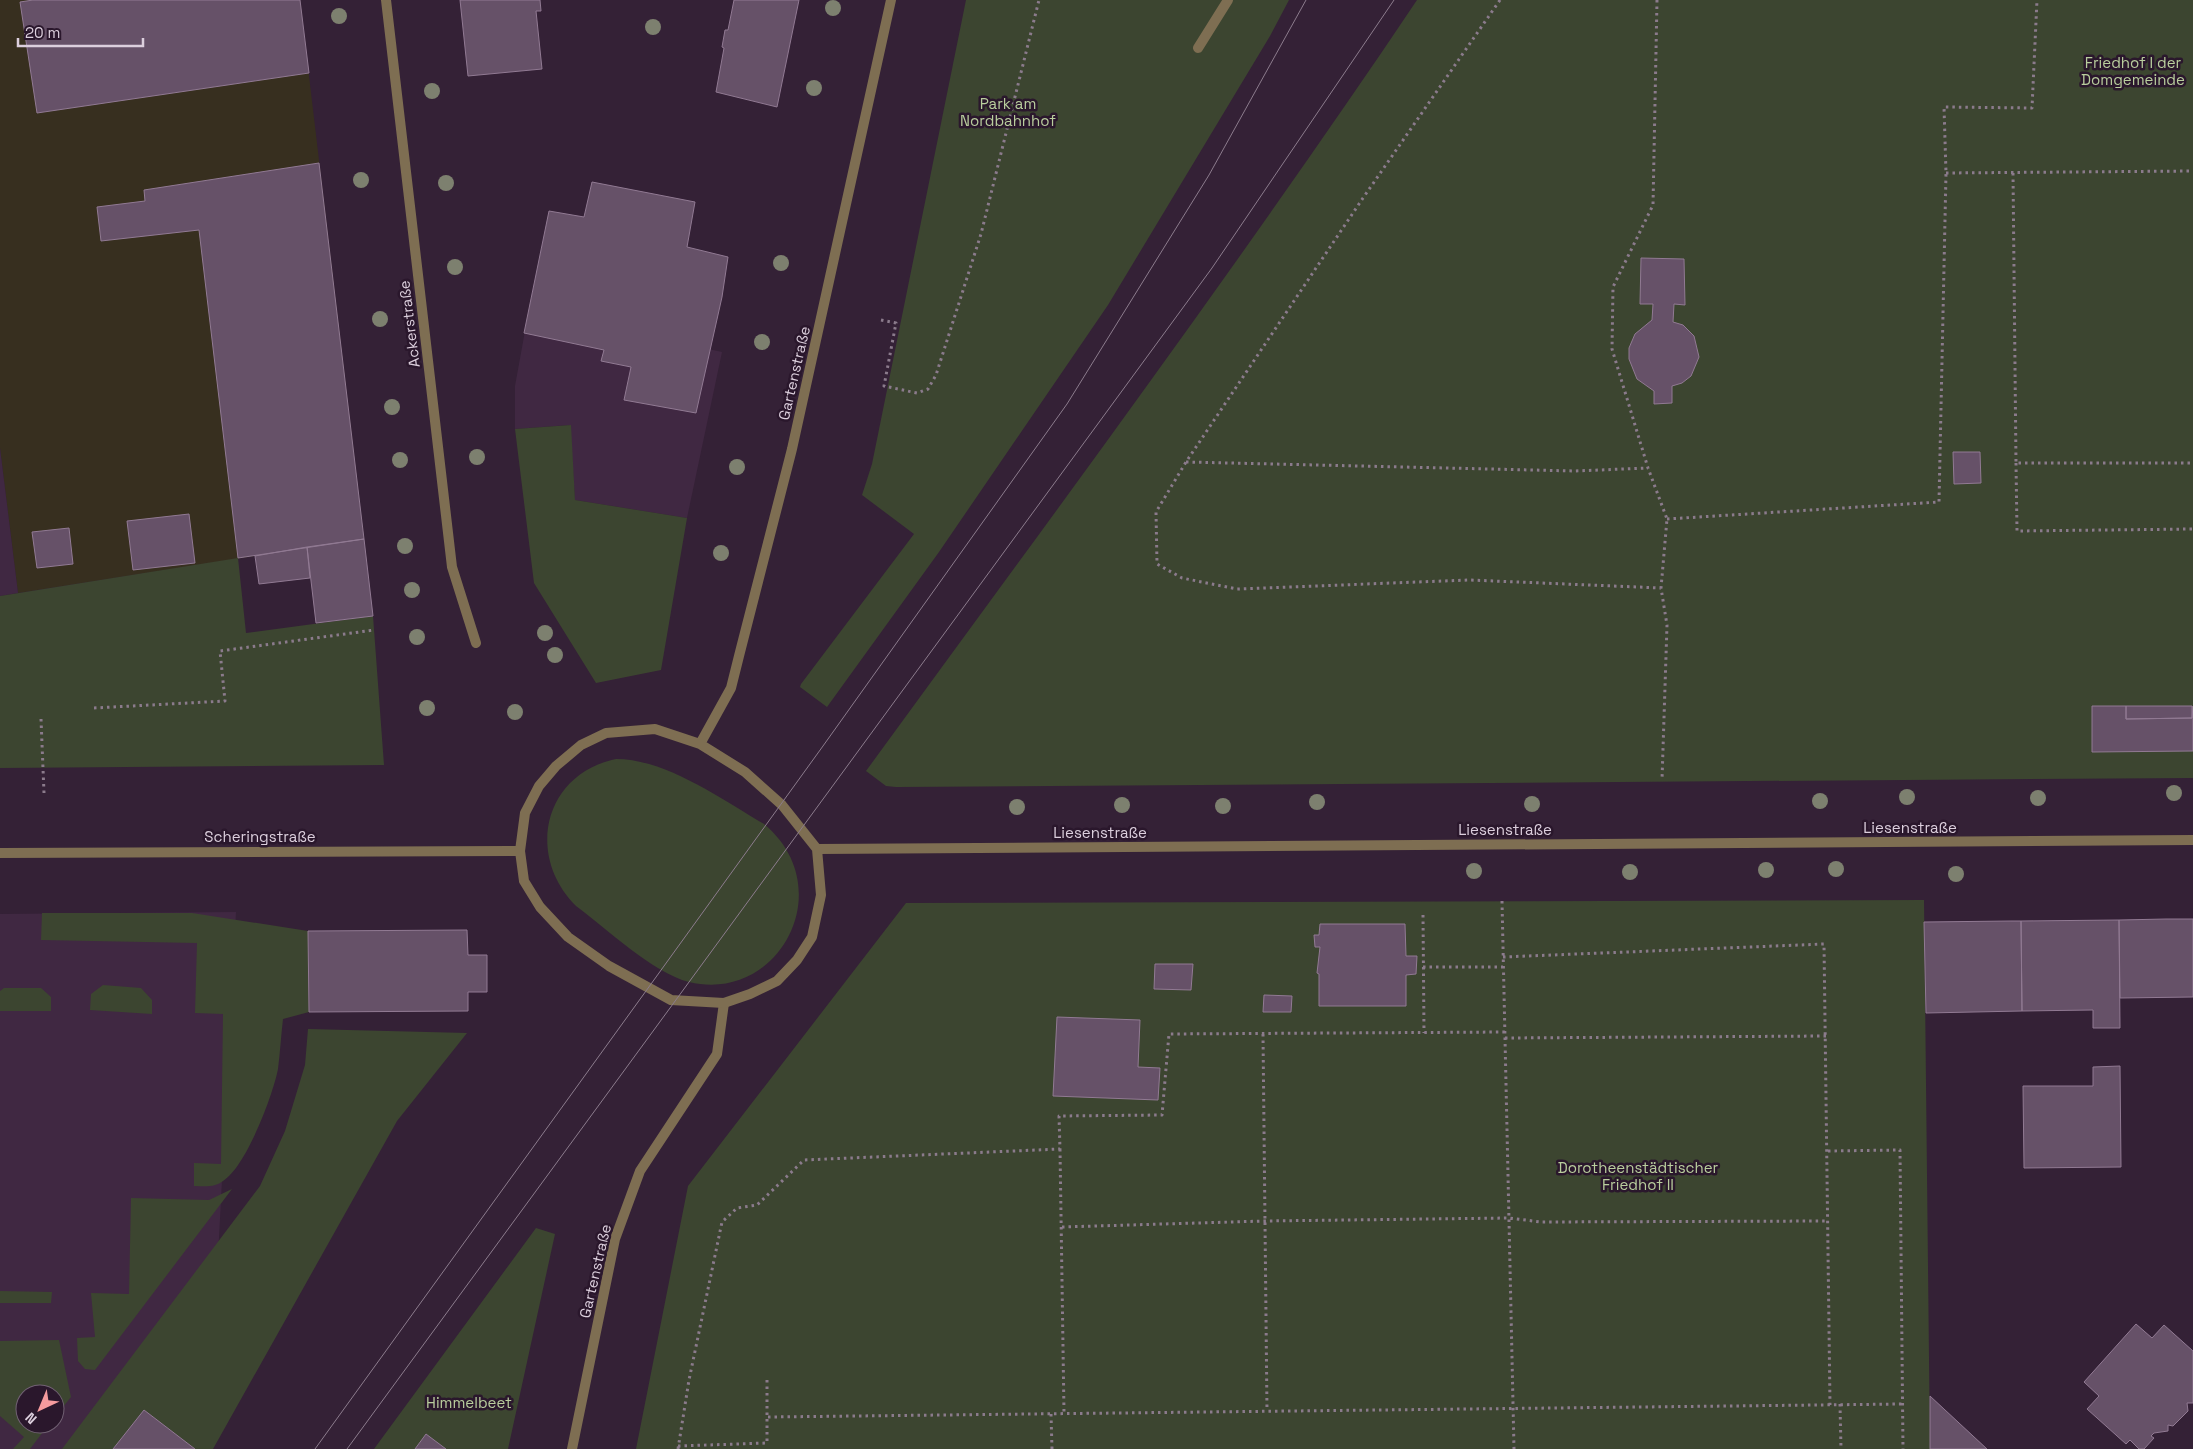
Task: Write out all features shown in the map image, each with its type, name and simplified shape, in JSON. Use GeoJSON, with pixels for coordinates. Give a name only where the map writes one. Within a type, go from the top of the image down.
{"type":"FeatureCollection","features":[{"type":"Feature","properties":{"kind":"street","name":"Ackerstraße"},"geometry":{"type":"LineString","coordinates":[[386,0],[452,567],[476,643]]}},
{"type":"Feature","properties":{"kind":"street","name":"Gartenstraße"},"geometry":{"type":"LineString","coordinates":[[700,744],[731,688],[792,449],[891,0]]}},
{"type":"Feature","properties":{"kind":"street"},"geometry":{"type":"LineString","coordinates":[[1198,48],[1228,0]]}},
{"type":"Feature","properties":{"kind":"street"},"geometry":{"type":"LineString","coordinates":[[655,729],[700,744],[745,772],[776,800],[817,849],[820,895],[812,937],[797,960],[776,981],[750,994],[724,1003],[671,1000],[609,966],[568,936],[540,907],[524,881],[520,850],[525,813],[539,786],[556,766],[581,745],[606,733],[655,729]]}},
{"type":"Feature","properties":{"kind":"street","name":"Liesenstraße"},"geometry":{"type":"LineString","coordinates":[[817,849],[2193,840]]}},
{"type":"Feature","properties":{"kind":"street","name":"Scheringstraße"},"geometry":{"type":"LineString","coordinates":[[0,853],[520,850]]}},
{"type":"Feature","properties":{"kind":"street","name":"Gartenstraße"},"geometry":{"type":"LineString","coordinates":[[572,1449],[616,1238],[640,1171],[717,1054],[724,1003]]}},
{"type":"Feature","properties":{"kind":"path"},"geometry":{"type":"LineString","coordinates":[[881,320],[896,323],[884,386],[917,393],[928,389],[936,375],[981,234],[1039,0]]}},
{"type":"Feature","properties":{"kind":"path"},"geometry":{"type":"LineString","coordinates":[[1500,0],[1363,198],[1186,462],[1156,512],[1157,564],[1182,578],[1236,589],[1470,580],[1661,588]]}},
{"type":"Feature","properties":{"kind":"path"},"geometry":{"type":"LineString","coordinates":[[1657,0],[1653,206],[1613,287],[1612,349],[1648,468],[1667,519],[1661,588],[1667,625],[1662,780]]}},
{"type":"Feature","properties":{"kind":"path"},"geometry":{"type":"LineString","coordinates":[[1667,519],[1939,502],[1946,173],[1944,106],[2032,108],[2036,0]]}},
{"type":"Feature","properties":{"kind":"path"},"geometry":{"type":"LineString","coordinates":[[1946,173],[2193,171]]}},
{"type":"Feature","properties":{"kind":"path"},"geometry":{"type":"LineString","coordinates":[[2012,173],[2017,531],[2193,529]]}},
{"type":"Feature","properties":{"kind":"path"},"geometry":{"type":"LineString","coordinates":[[1186,462],[1575,471],[1648,468]]}},
{"type":"Feature","properties":{"kind":"path"},"geometry":{"type":"LineString","coordinates":[[2016,463],[2193,463]]}},
{"type":"Feature","properties":{"kind":"path"},"geometry":{"type":"LineString","coordinates":[[94,708],[225,701],[220,651],[374,630]]}},
{"type":"Feature","properties":{"kind":"path"},"geometry":{"type":"LineString","coordinates":[[41,719],[44,793]]}},
{"type":"Feature","properties":{"kind":"path"},"geometry":{"type":"LineString","coordinates":[[1502,901],[1514,1449]]}},
{"type":"Feature","properties":{"kind":"path"},"geometry":{"type":"LineString","coordinates":[[1423,915],[1424,1033]]}},
{"type":"Feature","properties":{"kind":"path"},"geometry":{"type":"LineString","coordinates":[[1503,957],[1824,944],[1830,1405]]}},
{"type":"Feature","properties":{"kind":"path"},"geometry":{"type":"LineString","coordinates":[[1423,967],[1503,967]]}},
{"type":"Feature","properties":{"kind":"path"},"geometry":{"type":"LineString","coordinates":[[1064,1413],[1060,1116],[1162,1115],[1169,1034],[1504,1032]]}},
{"type":"Feature","properties":{"kind":"path"},"geometry":{"type":"LineString","coordinates":[[1263,1034],[1267,1411]]}},
{"type":"Feature","properties":{"kind":"path"},"geometry":{"type":"LineString","coordinates":[[1505,1038],[1826,1036]]}},
{"type":"Feature","properties":{"kind":"path"},"geometry":{"type":"LineString","coordinates":[[767,1377],[767,1443],[678,1448],[689,1380],[722,1222],[737,1208],[757,1205],[804,1160],[1060,1149]]}},
{"type":"Feature","properties":{"kind":"path"},"geometry":{"type":"LineString","coordinates":[[1828,1151],[1900,1150],[1903,1449]]}},
{"type":"Feature","properties":{"kind":"path"},"geometry":{"type":"LineString","coordinates":[[1062,1227],[1265,1221],[1509,1218],[1541,1222],[1827,1221]]}},
{"type":"Feature","properties":{"kind":"path"},"geometry":{"type":"LineString","coordinates":[[1840,1404],[1841,1449]]}},
{"type":"Feature","properties":{"kind":"path"},"geometry":{"type":"LineString","coordinates":[[768,1417],[1903,1404]]}},
{"type":"Feature","properties":{"kind":"path"},"geometry":{"type":"LineString","coordinates":[[1051,1414],[1052,1449]]}},
{"type":"Feature","properties":{"kind":"shaded area"},"geometry":{"type":"Polygon","coordinates":[[[0,0],[300,0],[364,539],[18,593],[0,448],[0,0]]]}},
{"type":"Feature","properties":{"kind":"shaded area"},"geometry":{"type":"Polygon","coordinates":[[[529,309],[722,352],[687,518],[575,500],[570,425],[515,429],[515,386],[529,309]]]}},
{"type":"Feature","properties":{"kind":"shaded area"},"geometry":{"type":"Polygon","coordinates":[[[0,448],[18,593],[0,596],[0,448]]]}},
{"type":"Feature","properties":{"kind":"shaded area"},"geometry":{"type":"Polygon","coordinates":[[[236,912],[208,1449],[0,1449],[0,914],[236,912]]]}},
{"type":"Feature","properties":{"kind":"green space","name":"Park am Nordbahnhof"},"geometry":{"type":"Polygon","coordinates":[[[966,0],[1289,0],[1270,36],[1108,305],[939,552],[827,707],[800,687],[801,684],[914,534],[862,495],[872,464],[966,0]]]}},
{"type":"Feature","properties":{"kind":"green space","name":"Friedhof I der Domgemeinde"},"geometry":{"type":"Polygon","coordinates":[[[1417,0],[2193,0],[2193,778],[896,787],[886,786],[866,771],[1214,292],[1417,0]]]}},
{"type":"Feature","properties":{"kind":"green space"},"geometry":{"type":"Polygon","coordinates":[[[571,425],[575,500],[687,518],[661,670],[596,683],[534,583],[515,429],[571,425]]]}},
{"type":"Feature","properties":{"kind":"green space"},"geometry":{"type":"Polygon","coordinates":[[[238,558],[246,633],[373,616],[384,765],[0,768],[0,596],[238,558]]]}},
{"type":"Feature","properties":{"kind":"green space"},"geometry":{"type":"Polygon","coordinates":[[[616,759],[654,766],[693,782],[764,824],[787,850],[797,879],[798,908],[789,935],[773,959],[750,976],[721,984],[689,982],[675,977],[661,970],[616,938],[576,906],[560,886],[551,864],[547,841],[550,819],[558,799],[572,781],[592,768],[616,759]]]}},
{"type":"Feature","properties":{"kind":"green space","name":"Dorotheenstädtischer Friedhof II"},"geometry":{"type":"Polygon","coordinates":[[[1924,900],[1930,1449],[636,1449],[688,1186],[906,903],[1924,900]]]}},
{"type":"Feature","properties":{"kind":"green space"},"geometry":{"type":"Polygon","coordinates":[[[42,913],[192,913],[308,931],[309,1012],[283,1019],[278,1069],[271,1096],[257,1130],[241,1161],[223,1181],[213,1186],[194,1186],[194,1163],[221,1164],[223,1014],[195,1013],[197,943],[41,940],[42,913]]]}},
{"type":"Feature","properties":{"kind":"green space"},"geometry":{"type":"Polygon","coordinates":[[[103,985],[141,988],[152,1000],[152,1014],[90,1010],[91,994],[103,985]]]}},
{"type":"Feature","properties":{"kind":"green space"},"geometry":{"type":"Polygon","coordinates":[[[4,988],[41,988],[51,997],[51,1011],[0,1011],[0,991],[4,988]]]}},
{"type":"Feature","properties":{"kind":"green space"},"geometry":{"type":"Polygon","coordinates":[[[308,1029],[467,1033],[397,1121],[213,1449],[195,1449],[144,1410],[113,1449],[62,1449],[260,1186],[285,1131],[305,1065],[308,1029]]]}},
{"type":"Feature","properties":{"kind":"green space"},"geometry":{"type":"Polygon","coordinates":[[[232,1189],[95,1370],[85,1369],[78,1361],[77,1338],[95,1337],[91,1293],[129,1294],[131,1198],[209,1200],[232,1189]]]}},
{"type":"Feature","properties":{"kind":"green space","name":"Himmelbeet"},"geometry":{"type":"Polygon","coordinates":[[[536,1228],[555,1234],[508,1449],[374,1449],[536,1228]]]}},
{"type":"Feature","properties":{"kind":"green space"},"geometry":{"type":"Polygon","coordinates":[[[0,1291],[52,1292],[51,1303],[0,1303],[0,1291]]]}},
{"type":"Feature","properties":{"kind":"green space"},"geometry":{"type":"Polygon","coordinates":[[[59,1340],[71,1397],[65,1404],[65,1384],[15,1384],[15,1429],[0,1416],[0,1341],[59,1340]]]}},
{"type":"Feature","properties":{"kind":"green space"},"geometry":{"type":"Polygon","coordinates":[[[21,1434],[41,1434],[30,1449],[13,1449],[24,1437],[21,1434]]]}},
{"type":"Feature","properties":{"kind":"building"},"geometry":{"type":"Polygon","coordinates":[[[33,0],[300,0],[309,73],[37,113],[20,2],[33,0]]]}},
{"type":"Feature","properties":{"kind":"building"},"geometry":{"type":"Polygon","coordinates":[[[460,0],[540,0],[541,11],[536,11],[542,69],[468,76],[460,0]]]}},
{"type":"Feature","properties":{"kind":"building"},"geometry":{"type":"Polygon","coordinates":[[[734,0],[799,0],[777,107],[716,92],[724,48],[722,47],[725,30],[728,30],[734,0]]]}},
{"type":"Feature","properties":{"kind":"building"},"geometry":{"type":"Polygon","coordinates":[[[319,163],[364,539],[238,558],[199,230],[101,241],[97,207],[145,201],[144,190],[319,163]]]}},
{"type":"Feature","properties":{"kind":"building"},"geometry":{"type":"Polygon","coordinates":[[[592,182],[695,202],[687,247],[728,257],[722,297],[696,413],[624,400],[631,367],[601,361],[604,350],[524,333],[549,211],[584,217],[592,182]]]}},
{"type":"Feature","properties":{"kind":"building"},"geometry":{"type":"Polygon","coordinates":[[[1641,258],[1684,259],[1685,305],[1674,304],[1673,322],[1683,325],[1694,336],[1699,357],[1691,376],[1682,383],[1672,386],[1672,403],[1654,404],[1654,391],[1637,379],[1629,359],[1629,348],[1635,334],[1652,320],[1653,304],[1640,304],[1641,258]]]}},
{"type":"Feature","properties":{"kind":"building"},"geometry":{"type":"Polygon","coordinates":[[[1953,452],[1980,452],[1981,483],[1954,484],[1953,452]]]}},
{"type":"Feature","properties":{"kind":"building"},"geometry":{"type":"Polygon","coordinates":[[[189,514],[195,563],[133,570],[127,521],[189,514]]]}},
{"type":"Feature","properties":{"kind":"building"},"geometry":{"type":"Polygon","coordinates":[[[69,528],[73,564],[37,568],[32,532],[69,528]]]}},
{"type":"Feature","properties":{"kind":"building"},"geometry":{"type":"Polygon","coordinates":[[[364,539],[373,616],[316,623],[307,547],[364,539]]]}},
{"type":"Feature","properties":{"kind":"building"},"geometry":{"type":"Polygon","coordinates":[[[307,547],[310,578],[259,584],[255,556],[307,547]]]}},
{"type":"Feature","properties":{"kind":"building"},"geometry":{"type":"Polygon","coordinates":[[[2092,706],[2126,706],[2126,719],[2192,718],[2193,706],[2193,751],[2092,752],[2092,706]]]}},
{"type":"Feature","properties":{"kind":"building"},"geometry":{"type":"Polygon","coordinates":[[[2126,706],[2192,706],[2192,718],[2126,719],[2126,706]]]}},
{"type":"Feature","properties":{"kind":"building"},"geometry":{"type":"Polygon","coordinates":[[[2193,919],[2193,997],[2120,998],[2119,920],[2193,919]]]}},
{"type":"Feature","properties":{"kind":"building"},"geometry":{"type":"Polygon","coordinates":[[[2119,920],[2120,1028],[2093,1028],[2093,1010],[2022,1011],[2021,921],[2119,920]]]}},
{"type":"Feature","properties":{"kind":"building"},"geometry":{"type":"Polygon","coordinates":[[[2021,921],[2022,1011],[1926,1013],[1924,922],[2021,921]]]}},
{"type":"Feature","properties":{"kind":"building"},"geometry":{"type":"Polygon","coordinates":[[[1320,924],[1405,924],[1406,956],[1417,956],[1416,974],[1406,975],[1406,1006],[1319,1006],[1319,974],[1317,973],[1320,947],[1315,947],[1314,935],[1319,935],[1320,924]]]}},
{"type":"Feature","properties":{"kind":"building"},"geometry":{"type":"Polygon","coordinates":[[[467,930],[468,955],[487,955],[487,992],[468,992],[468,1011],[309,1012],[308,931],[467,930]]]}},
{"type":"Feature","properties":{"kind":"building"},"geometry":{"type":"Polygon","coordinates":[[[1155,964],[1193,964],[1191,990],[1154,989],[1155,964]]]}},
{"type":"Feature","properties":{"kind":"building"},"geometry":{"type":"Polygon","coordinates":[[[1264,995],[1292,996],[1291,1012],[1263,1012],[1264,995]]]}},
{"type":"Feature","properties":{"kind":"building"},"geometry":{"type":"Polygon","coordinates":[[[1057,1017],[1140,1020],[1138,1067],[1160,1068],[1158,1100],[1053,1096],[1057,1017]]]}},
{"type":"Feature","properties":{"kind":"building"},"geometry":{"type":"Polygon","coordinates":[[[2120,1066],[2121,1167],[2024,1168],[2023,1086],[2093,1086],[2093,1067],[2120,1066]]]}},
{"type":"Feature","properties":{"kind":"building"},"geometry":{"type":"Polygon","coordinates":[[[2136,1324],[2152,1338],[2164,1325],[2193,1351],[2193,1403],[2187,1403],[2188,1411],[2173,1426],[2168,1425],[2168,1431],[2154,1433],[2151,1436],[2154,1438],[2144,1449],[2139,1449],[2130,1440],[2126,1444],[2087,1409],[2099,1396],[2084,1382],[2136,1324]]]}},
{"type":"Feature","properties":{"kind":"building"},"geometry":{"type":"Polygon","coordinates":[[[1930,1396],[1987,1449],[1930,1449],[1930,1396]]]}},
{"type":"Feature","properties":{"kind":"building"},"geometry":{"type":"Polygon","coordinates":[[[144,1410],[195,1449],[113,1449],[144,1410]]]}},
{"type":"Feature","properties":{"kind":"building"},"geometry":{"type":"Polygon","coordinates":[[[426,1434],[446,1449],[415,1449],[426,1434]]]}},
{"type":"Feature","properties":{"kind":"tram line"},"geometry":{"type":"LineString","coordinates":[[315,1449],[823,746],[1067,404],[1209,175],[1306,0]]}},
{"type":"Feature","properties":{"kind":"tram line"},"geometry":{"type":"LineString","coordinates":[[347,1449],[1212,268],[1394,0]]}}]}
